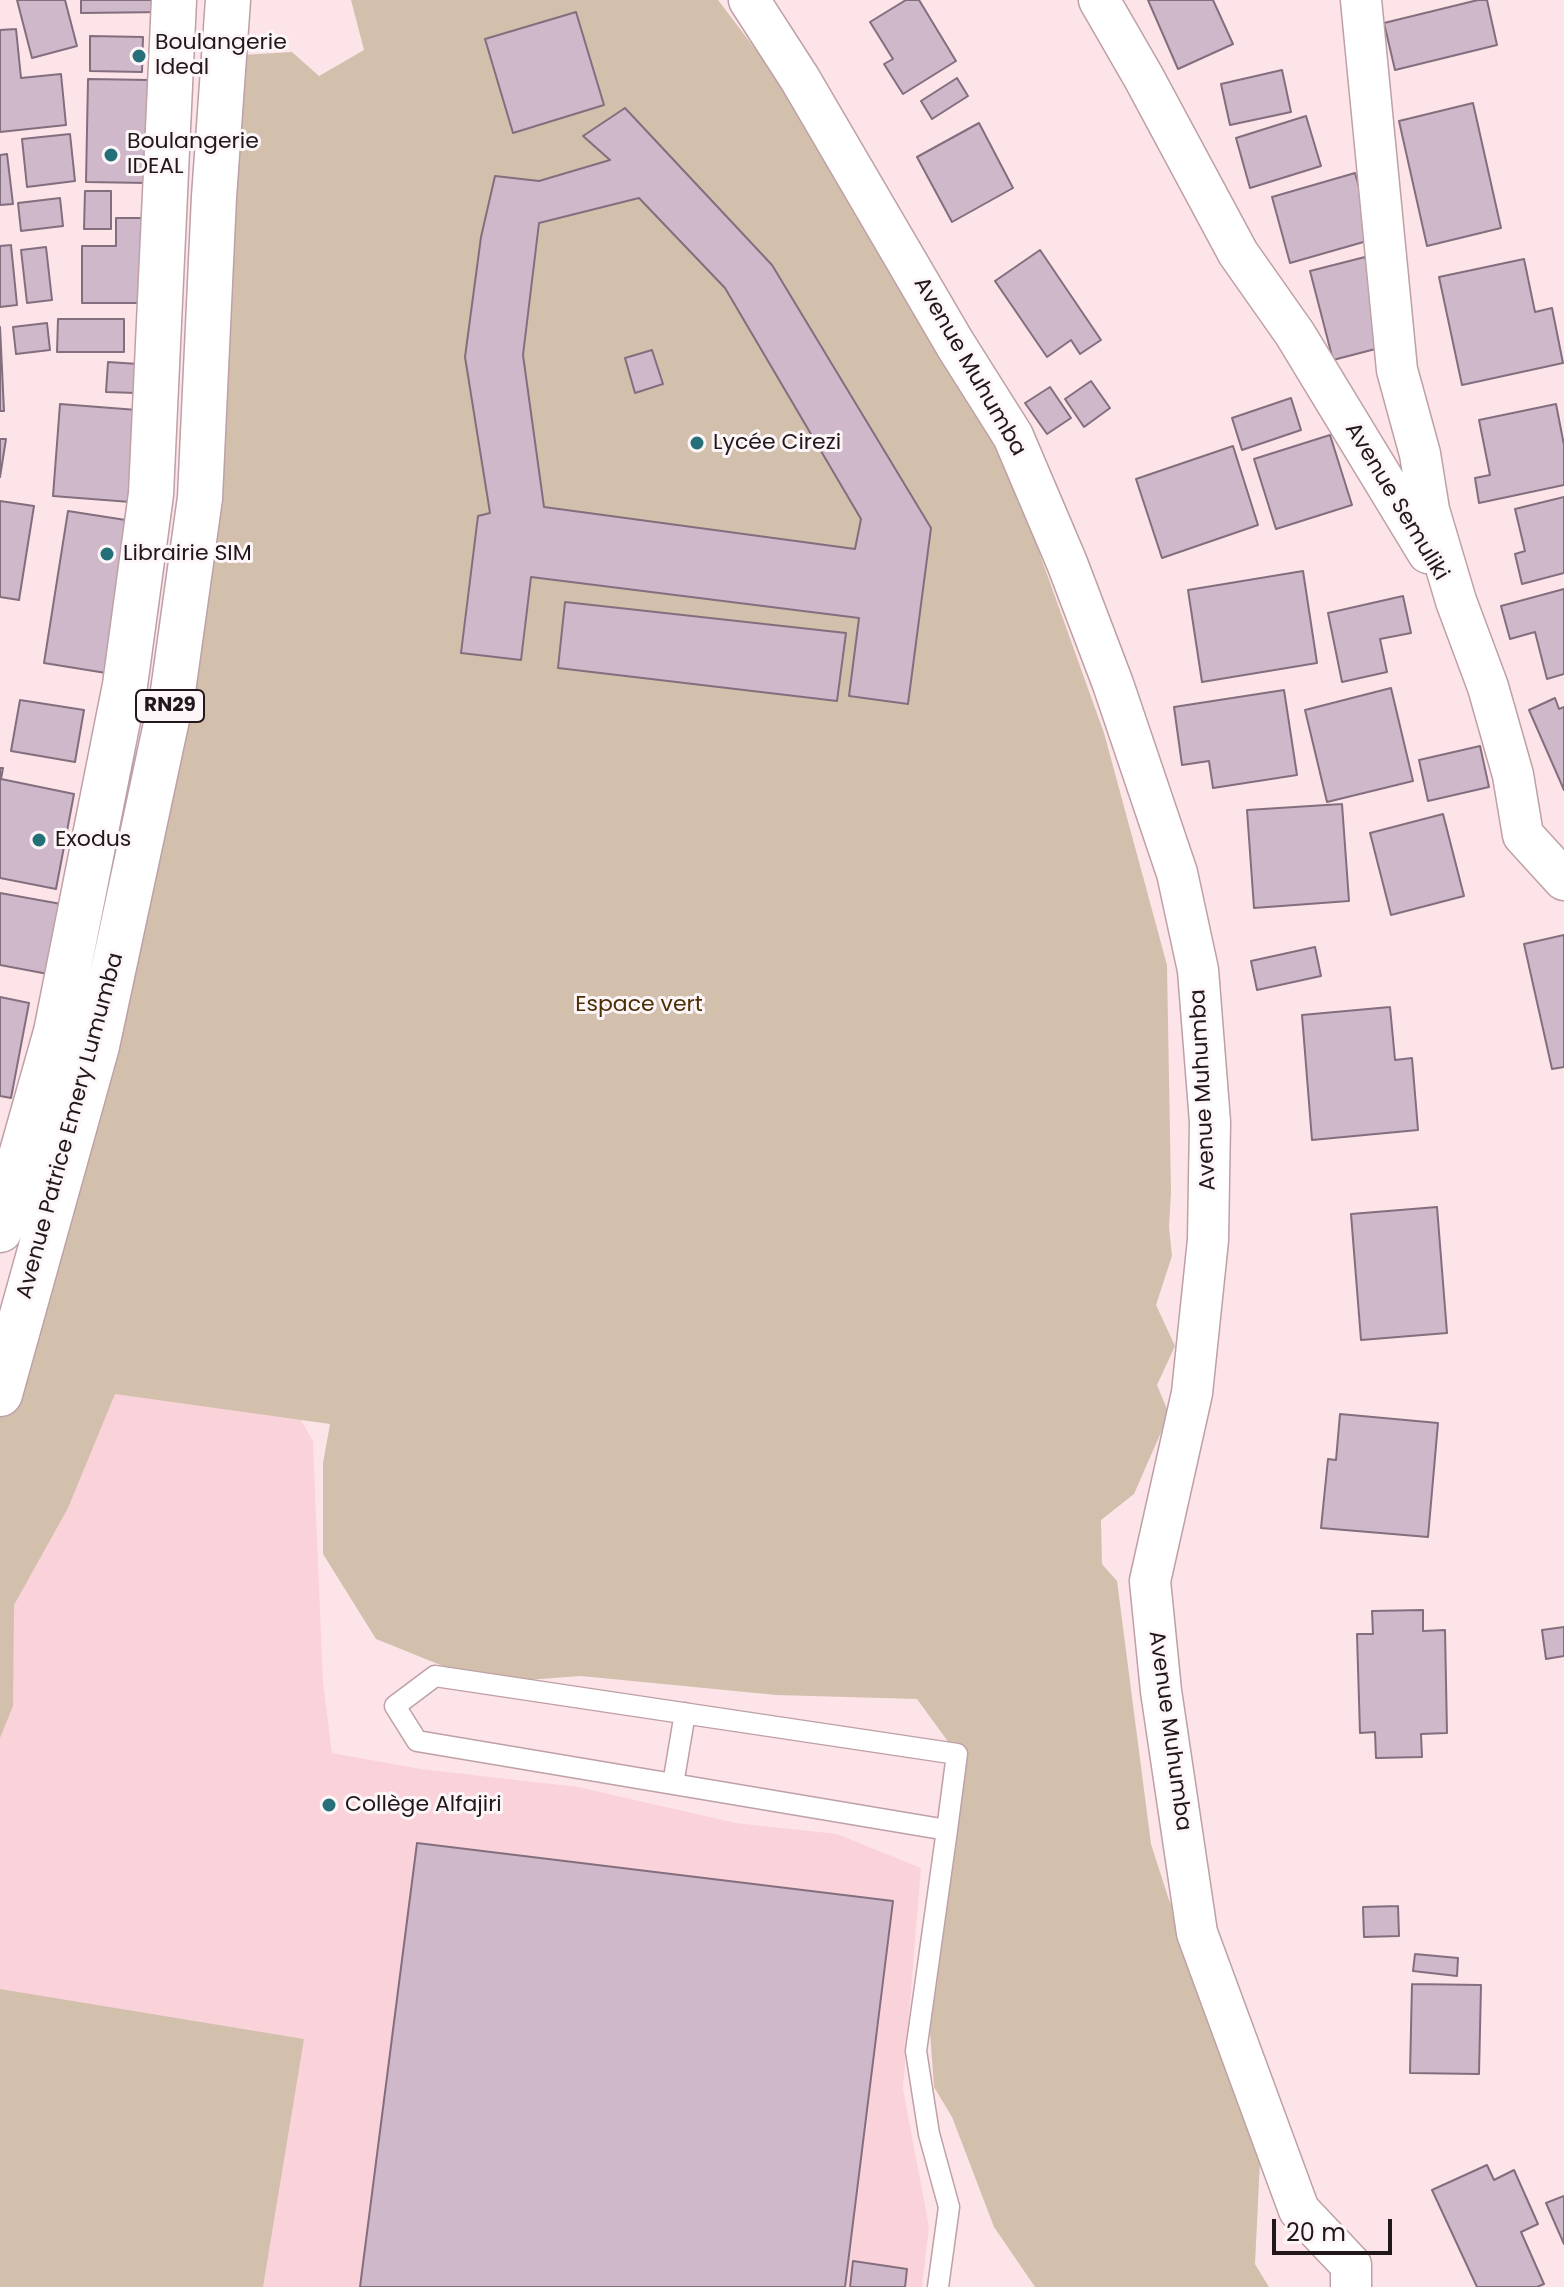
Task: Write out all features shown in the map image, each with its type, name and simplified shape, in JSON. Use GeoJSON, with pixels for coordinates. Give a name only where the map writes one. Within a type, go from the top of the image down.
{"type":"FeatureCollection","features":[{"type":"Feature","properties":{"kind":"main road"},"geometry":{"type":"LineString","coordinates":[[174,15],[228,18]]}},
{"type":"Feature","properties":{"kind":"main road","name":"Avenue Patrice Emery Lumumba"},"geometry":{"type":"LineString","coordinates":[[0,1230],[56,1032],[125,685],[151,494],[174,15]]}},
{"type":"Feature","properties":{"kind":"main road","name":"Avenue Patrice Emery Lumumba"},"geometry":{"type":"LineString","coordinates":[[0,1394],[97,1046],[173,691],[200,498],[214,197],[228,18]]}},
{"type":"Feature","properties":{"kind":"street","name":"Avenue Muhumba"},"geometry":{"type":"LineString","coordinates":[[749,0],[800,79],[955,344],[1013,436],[1067,563],[1113,684],[1177,873],[1198,970],[1210,1122],[1208,1240],[1192,1393],[1150,1581],[1161,1691],[1197,1933],[1299,2210],[1354,2280]]}},
{"type":"Feature","properties":{"kind":"street","name":"Avenue Semuliki"},"geometry":{"type":"LineString","coordinates":[[1099,0],[1238,253],[1295,334],[1456,601]]}},
{"type":"Feature","properties":{"kind":"street","name":"Avenue Semuliki"},"geometry":{"type":"LineString","coordinates":[[1361,0],[1397,370],[1420,454],[1429,510],[1456,601]]}},
{"type":"Feature","properties":{"kind":"street"},"geometry":{"type":"LineString","coordinates":[[1456,601],[1488,687],[1513,775],[1523,835],[1564,880]]}},
{"type":"Feature","properties":{"kind":"lane"},"geometry":{"type":"LineString","coordinates":[[938,2287],[949,2207],[929,2134],[916,2051],[947,1830],[957,1754],[435,1676],[395,1706],[417,1741],[947,1830]]}},
{"type":"Feature","properties":{"kind":"lane"},"geometry":{"type":"LineString","coordinates":[[673,1784],[685,1713]]}},
{"type":"Feature","properties":{"kind":"shaded area","name":"Collège Alfajiri"},"geometry":{"type":"Polygon","coordinates":[[[66,1357],[292,1404],[313,1441],[323,1682],[332,1753],[421,1769],[578,1787],[736,1823],[837,1834],[921,1868],[903,2089],[929,2227],[922,2287],[0,2287],[0,1565],[66,1357]]]}},
{"type":"Feature","properties":{"kind":"green space","name":"Espace vert"},"geometry":{"type":"Polygon","coordinates":[[[351,0],[718,0],[797,104],[996,432],[1104,733],[1167,965],[1169,1227],[1172,1256],[1156,1305],[1175,1346],[1157,1385],[1169,1414],[1134,1494],[1101,1520],[1102,1564],[1117,1581],[1151,1844],[1169,1900],[1226,2010],[1260,2161],[1255,2264],[1269,2287],[1035,2287],[994,2227],[952,2117],[934,2087],[926,1976],[957,1754],[917,1699],[776,1695],[581,1676],[485,1683],[376,1639],[323,1554],[323,1463],[330,1424],[115,1394],[68,1508],[14,1605],[13,1706],[0,1738],[0,1393],[165,730],[226,56],[292,52],[319,76],[364,50],[351,0]]]}},
{"type":"Feature","properties":{"kind":"green space"},"geometry":{"type":"Polygon","coordinates":[[[0,1989],[304,2039],[263,2287],[0,2287],[0,1989]]]}},
{"type":"Feature","properties":{"kind":"building"},"geometry":{"type":"Polygon","coordinates":[[[17,0],[65,0],[77,46],[32,58],[17,0]]]}},
{"type":"Feature","properties":{"kind":"building"},"geometry":{"type":"Polygon","coordinates":[[[81,0],[166,0],[166,12],[81,13],[81,0]]]}},
{"type":"Feature","properties":{"kind":"building"},"geometry":{"type":"Polygon","coordinates":[[[906,0],[919,0],[956,61],[903,94],[884,64],[893,59],[870,22],[906,0]]]}},
{"type":"Feature","properties":{"kind":"building"},"geometry":{"type":"Polygon","coordinates":[[[1148,0],[1213,0],[1233,44],[1178,69],[1148,0]]]}},
{"type":"Feature","properties":{"kind":"building"},"geometry":{"type":"Polygon","coordinates":[[[1487,0],[1497,45],[1395,70],[1384,23],[1487,0]]]}},
{"type":"Feature","properties":{"kind":"building"},"geometry":{"type":"Polygon","coordinates":[[[576,12],[604,105],[513,133],[485,39],[576,12]]]}},
{"type":"Feature","properties":{"kind":"building"},"geometry":{"type":"Polygon","coordinates":[[[16,29],[21,78],[61,74],[66,125],[0,132],[0,30],[16,29]]]}},
{"type":"Feature","properties":{"kind":"building"},"geometry":{"type":"Polygon","coordinates":[[[90,36],[143,37],[142,72],[90,71],[90,36]]]}},
{"type":"Feature","properties":{"kind":"building"},"geometry":{"type":"Polygon","coordinates":[[[1282,70],[1291,112],[1230,125],[1221,84],[1282,70]]]}},
{"type":"Feature","properties":{"kind":"building"},"geometry":{"type":"Polygon","coordinates":[[[957,78],[968,96],[932,119],[921,101],[957,78]]]}},
{"type":"Feature","properties":{"kind":"building"},"geometry":{"type":"Polygon","coordinates":[[[88,79],[149,80],[148,183],[86,182],[88,79]]]}},
{"type":"Feature","properties":{"kind":"building"},"geometry":{"type":"Polygon","coordinates":[[[1473,103],[1501,228],[1427,246],[1399,121],[1473,103]]]}},
{"type":"Feature","properties":{"kind":"building"},"geometry":{"type":"Polygon","coordinates":[[[625,108],[772,265],[931,528],[908,704],[849,696],[859,618],[531,577],[521,660],[461,653],[478,516],[490,513],[465,357],[481,237],[495,176],[539,181],[610,160],[583,136],[625,108]],[[639,198],[539,223],[523,355],[544,507],[855,549],[861,519],[725,288],[639,198]]]}},
{"type":"Feature","properties":{"kind":"building"},"geometry":{"type":"Polygon","coordinates":[[[1306,116],[1321,166],[1250,188],[1236,138],[1306,116]]]}},
{"type":"Feature","properties":{"kind":"building"},"geometry":{"type":"Polygon","coordinates":[[[979,123],[1013,188],[952,222],[917,157],[979,123]]]}},
{"type":"Feature","properties":{"kind":"building"},"geometry":{"type":"Polygon","coordinates":[[[70,134],[75,181],[27,187],[22,139],[70,134]]]}},
{"type":"Feature","properties":{"kind":"building"},"geometry":{"type":"Polygon","coordinates":[[[7,154],[13,204],[0,205],[0,155],[7,154]]]}},
{"type":"Feature","properties":{"kind":"building"},"geometry":{"type":"Polygon","coordinates":[[[1355,173],[1374,239],[1290,263],[1272,197],[1355,173]]]}},
{"type":"Feature","properties":{"kind":"building"},"geometry":{"type":"Polygon","coordinates":[[[85,191],[111,191],[111,229],[84,229],[85,191]]]}},
{"type":"Feature","properties":{"kind":"building"},"geometry":{"type":"Polygon","coordinates":[[[60,198],[63,226],[21,231],[18,203],[60,198]]]}},
{"type":"Feature","properties":{"kind":"building"},"geometry":{"type":"Polygon","coordinates":[[[116,218],[147,218],[146,303],[82,303],[82,246],[116,246],[116,218]]]}},
{"type":"Feature","properties":{"kind":"building"},"geometry":{"type":"Polygon","coordinates":[[[11,245],[17,305],[0,307],[0,246],[11,245]]]}},
{"type":"Feature","properties":{"kind":"building"},"geometry":{"type":"Polygon","coordinates":[[[46,247],[52,300],[27,303],[21,250],[46,247]]]}},
{"type":"Feature","properties":{"kind":"building"},"geometry":{"type":"Polygon","coordinates":[[[1040,250],[1101,340],[1080,354],[1071,340],[1047,357],[995,281],[1040,250]]]}},
{"type":"Feature","properties":{"kind":"building"},"geometry":{"type":"Polygon","coordinates":[[[1365,257],[1387,346],[1333,360],[1310,271],[1365,257]]]}},
{"type":"Feature","properties":{"kind":"building"},"geometry":{"type":"Polygon","coordinates":[[[1524,259],[1535,312],[1552,308],[1563,363],[1462,385],[1439,277],[1524,259]]]}},
{"type":"Feature","properties":{"kind":"building"},"geometry":{"type":"Polygon","coordinates":[[[58,319],[124,319],[124,352],[57,352],[58,319]]]}},
{"type":"Feature","properties":{"kind":"building"},"geometry":{"type":"Polygon","coordinates":[[[47,323],[50,350],[16,354],[13,327],[47,323]]]}},
{"type":"Feature","properties":{"kind":"building"},"geometry":{"type":"Polygon","coordinates":[[[0,327],[4,411],[0,411],[0,327]]]}},
{"type":"Feature","properties":{"kind":"building"},"geometry":{"type":"Polygon","coordinates":[[[652,350],[663,384],[635,393],[625,358],[652,350]]]}},
{"type":"Feature","properties":{"kind":"building"},"geometry":{"type":"Polygon","coordinates":[[[108,362],[138,364],[136,393],[106,392],[108,362]]]}},
{"type":"Feature","properties":{"kind":"building"},"geometry":{"type":"Polygon","coordinates":[[[1091,381],[1110,408],[1084,427],[1065,399],[1091,381]]]}},
{"type":"Feature","properties":{"kind":"building"},"geometry":{"type":"Polygon","coordinates":[[[1050,387],[1071,418],[1047,434],[1025,403],[1050,387]]]}},
{"type":"Feature","properties":{"kind":"building"},"geometry":{"type":"Polygon","coordinates":[[[1291,398],[1301,430],[1242,450],[1232,418],[1291,398]]]}},
{"type":"Feature","properties":{"kind":"building"},"geometry":{"type":"Polygon","coordinates":[[[60,404],[150,411],[143,503],[53,496],[60,404]]]}},
{"type":"Feature","properties":{"kind":"building"},"geometry":{"type":"Polygon","coordinates":[[[1556,404],[1564,445],[1564,485],[1479,503],[1475,478],[1490,475],[1479,420],[1556,404]]]}},
{"type":"Feature","properties":{"kind":"building"},"geometry":{"type":"Polygon","coordinates":[[[1330,435],[1352,505],[1276,529],[1254,459],[1330,435]]]}},
{"type":"Feature","properties":{"kind":"building"},"geometry":{"type":"Polygon","coordinates":[[[0,439],[6,439],[0,477],[0,439]]]}},
{"type":"Feature","properties":{"kind":"building"},"geometry":{"type":"Polygon","coordinates":[[[1233,446],[1258,525],[1162,558],[1136,479],[1233,446]]]}},
{"type":"Feature","properties":{"kind":"building"},"geometry":{"type":"Polygon","coordinates":[[[1564,497],[1564,573],[1522,584],[1515,554],[1525,551],[1515,509],[1564,497]]]}},
{"type":"Feature","properties":{"kind":"building"},"geometry":{"type":"Polygon","coordinates":[[[0,501],[34,506],[19,600],[0,597],[0,501]]]}},
{"type":"Feature","properties":{"kind":"building"},"geometry":{"type":"Polygon","coordinates":[[[68,511],[132,521],[106,673],[44,663],[68,511]]]}},
{"type":"Feature","properties":{"kind":"building"},"geometry":{"type":"Polygon","coordinates":[[[1303,571],[1317,663],[1202,682],[1188,590],[1303,571]]]}},
{"type":"Feature","properties":{"kind":"building"},"geometry":{"type":"Polygon","coordinates":[[[1564,589],[1564,674],[1547,679],[1535,632],[1510,639],[1501,606],[1564,589]]]}},
{"type":"Feature","properties":{"kind":"building"},"geometry":{"type":"Polygon","coordinates":[[[1403,596],[1411,633],[1380,639],[1387,672],[1342,682],[1328,613],[1403,596]]]}},
{"type":"Feature","properties":{"kind":"building"},"geometry":{"type":"Polygon","coordinates":[[[565,602],[846,633],[837,701],[558,668],[565,602]]]}},
{"type":"Feature","properties":{"kind":"building"},"geometry":{"type":"Polygon","coordinates":[[[1391,688],[1413,781],[1327,802],[1305,710],[1391,688]]]}},
{"type":"Feature","properties":{"kind":"building"},"geometry":{"type":"Polygon","coordinates":[[[1284,690],[1297,775],[1213,788],[1209,761],[1182,765],[1174,707],[1284,690]]]}},
{"type":"Feature","properties":{"kind":"building"},"geometry":{"type":"Polygon","coordinates":[[[1555,698],[1559,709],[1564,707],[1564,790],[1529,710],[1555,698]]]}},
{"type":"Feature","properties":{"kind":"building"},"geometry":{"type":"Polygon","coordinates":[[[20,700],[84,710],[75,762],[11,751],[20,700]]]}},
{"type":"Feature","properties":{"kind":"building"},"geometry":{"type":"Polygon","coordinates":[[[1480,746],[1489,787],[1428,801],[1419,760],[1480,746]]]}},
{"type":"Feature","properties":{"kind":"building"},"geometry":{"type":"Polygon","coordinates":[[[0,768],[3,768],[1,779],[74,794],[56,889],[0,878],[0,768]]]}},
{"type":"Feature","properties":{"kind":"building"},"geometry":{"type":"Polygon","coordinates":[[[1342,804],[1349,901],[1254,908],[1247,810],[1342,804]]]}},
{"type":"Feature","properties":{"kind":"building"},"geometry":{"type":"Polygon","coordinates":[[[1443,814],[1464,896],[1391,915],[1370,833],[1443,814]]]}},
{"type":"Feature","properties":{"kind":"building"},"geometry":{"type":"Polygon","coordinates":[[[0,893],[61,904],[48,974],[0,965],[0,893]]]}},
{"type":"Feature","properties":{"kind":"building"},"geometry":{"type":"Polygon","coordinates":[[[1564,935],[1564,1067],[1552,1069],[1524,944],[1564,935]]]}},
{"type":"Feature","properties":{"kind":"building"},"geometry":{"type":"Polygon","coordinates":[[[1315,947],[1321,976],[1257,990],[1251,961],[1315,947]]]}},
{"type":"Feature","properties":{"kind":"building"},"geometry":{"type":"Polygon","coordinates":[[[0,997],[29,1003],[11,1098],[0,1096],[0,997]]]}},
{"type":"Feature","properties":{"kind":"building"},"geometry":{"type":"Polygon","coordinates":[[[1390,1007],[1395,1060],[1412,1058],[1418,1130],[1312,1140],[1302,1015],[1390,1007]]]}},
{"type":"Feature","properties":{"kind":"building"},"geometry":{"type":"Polygon","coordinates":[[[1437,1207],[1447,1333],[1361,1340],[1351,1214],[1437,1207]]]}},
{"type":"Feature","properties":{"kind":"building"},"geometry":{"type":"Polygon","coordinates":[[[1340,1414],[1438,1423],[1428,1537],[1321,1528],[1328,1459],[1336,1460],[1340,1414]]]}},
{"type":"Feature","properties":{"kind":"building"},"geometry":{"type":"Polygon","coordinates":[[[1423,1610],[1423,1631],[1445,1630],[1447,1733],[1421,1734],[1422,1757],[1376,1758],[1375,1732],[1360,1733],[1357,1634],[1373,1634],[1372,1611],[1423,1610]]]}},
{"type":"Feature","properties":{"kind":"building"},"geometry":{"type":"Polygon","coordinates":[[[1564,1627],[1564,1656],[1546,1659],[1542,1630],[1564,1627]]]}},
{"type":"Feature","properties":{"kind":"building"},"geometry":{"type":"Polygon","coordinates":[[[417,1843],[893,1901],[845,2287],[360,2287],[417,1843]]]}},
{"type":"Feature","properties":{"kind":"building"},"geometry":{"type":"Polygon","coordinates":[[[1398,1906],[1399,1936],[1364,1937],[1363,1907],[1398,1906]]]}},
{"type":"Feature","properties":{"kind":"building"},"geometry":{"type":"Polygon","coordinates":[[[1415,1954],[1458,1958],[1457,1976],[1413,1971],[1415,1954]]]}},
{"type":"Feature","properties":{"kind":"building"},"geometry":{"type":"Polygon","coordinates":[[[1412,1984],[1481,1985],[1479,2074],[1410,2073],[1412,1984]]]}},
{"type":"Feature","properties":{"kind":"building"},"geometry":{"type":"Polygon","coordinates":[[[1487,2165],[1494,2180],[1514,2170],[1538,2224],[1521,2232],[1544,2284],[1537,2287],[1477,2287],[1432,2190],[1487,2165]]]}},
{"type":"Feature","properties":{"kind":"building"},"geometry":{"type":"Polygon","coordinates":[[[1564,2196],[1564,2244],[1546,2203],[1564,2196]]]}},
{"type":"Feature","properties":{"kind":"building"},"geometry":{"type":"Polygon","coordinates":[[[853,2261],[907,2269],[905,2287],[850,2287],[853,2261]]]}},
{"type":"Feature","properties":{"kind":"place","name":"Boulangerie Ideal"},"geometry":{"type":"Point","coordinates":[139,56]}},
{"type":"Feature","properties":{"kind":"place","name":"Boulangerie IDEAL"},"geometry":{"type":"Point","coordinates":[111,155]}},
{"type":"Feature","properties":{"kind":"place","name":"Lycée Cirezi"},"geometry":{"type":"Point","coordinates":[697,443]}},
{"type":"Feature","properties":{"kind":"place","name":"Librairie SIM"},"geometry":{"type":"Point","coordinates":[107,554]}},
{"type":"Feature","properties":{"kind":"place","name":"Exodus"},"geometry":{"type":"Point","coordinates":[39,840]}},
{"type":"Feature","properties":{"kind":"place","name":"Collège Alfajiri"},"geometry":{"type":"Point","coordinates":[329,1805]}}]}
